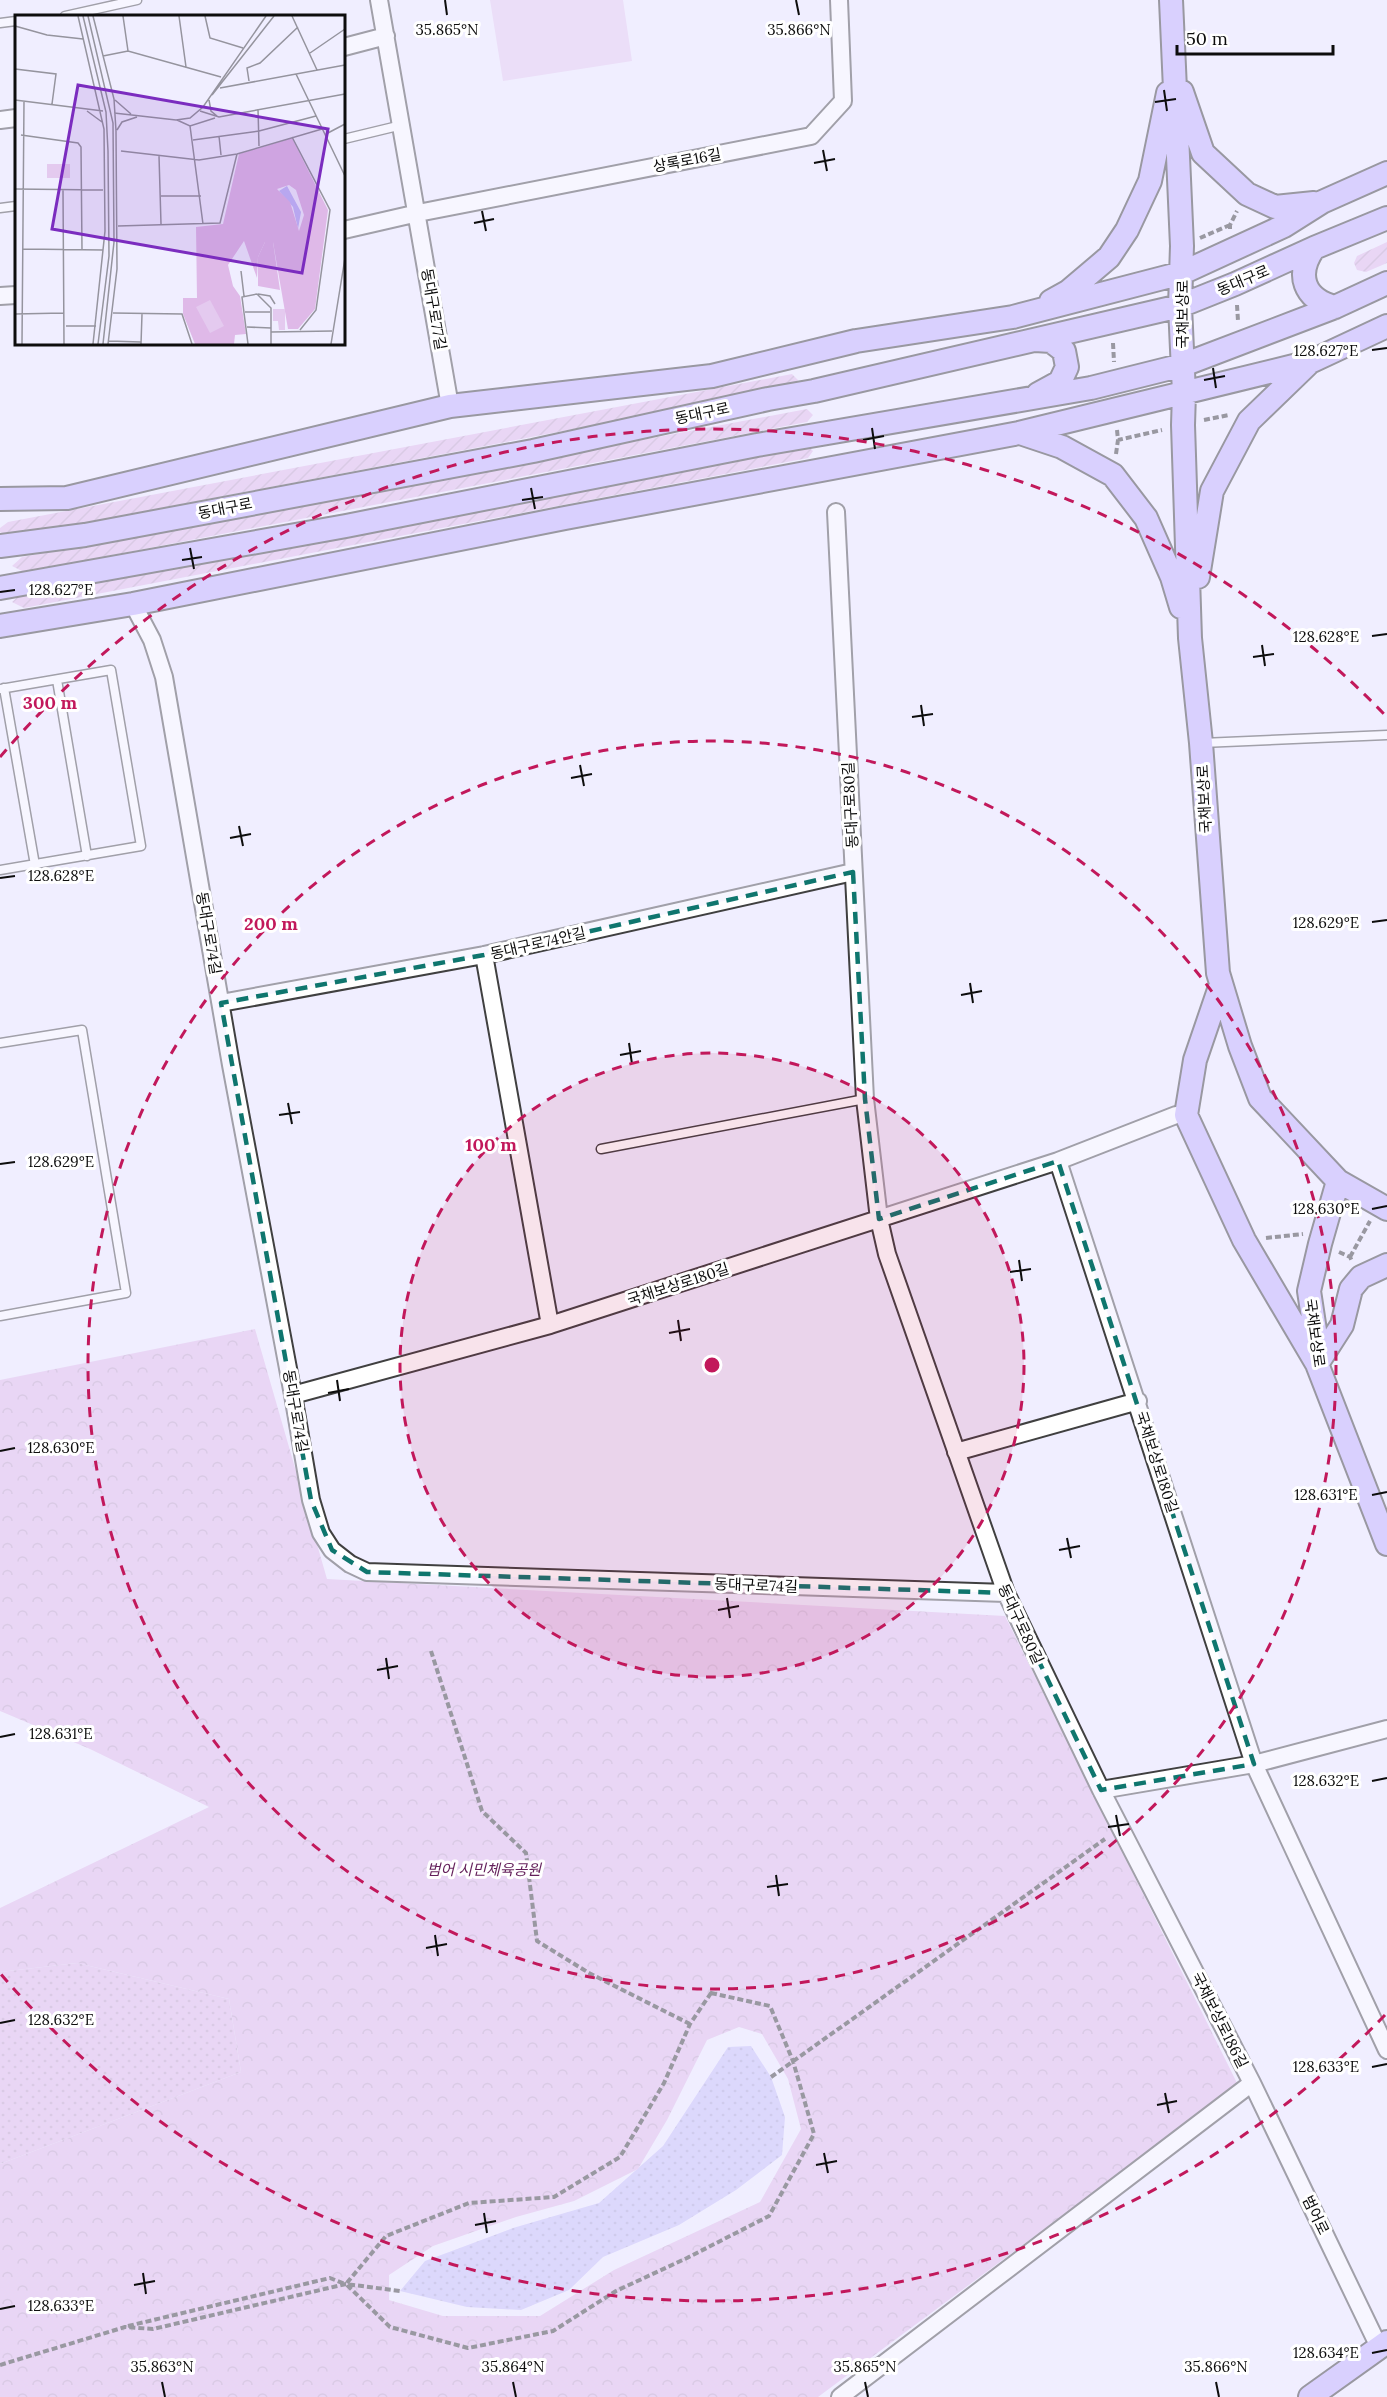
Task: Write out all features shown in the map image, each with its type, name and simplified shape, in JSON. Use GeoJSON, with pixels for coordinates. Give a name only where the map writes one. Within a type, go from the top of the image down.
{"type":"FeatureCollection","features":[{"type":"Feature","properties":{"kind":"main road","name":"국채보상로"},"geometry":{"type":"LineString","coordinates":[[1171,0],[1182,246],[1180,306],[1185,393],[1183,424],[1190,638],[1201,743],[1218,973],[1240,1046],[1260,1098],[1338,1181],[1309,1291],[1316,1337],[1317,1364],[1387,1544]]}},
{"type":"Feature","properties":{"kind":"main road"},"geometry":{"type":"LineString","coordinates":[[1174,68],[1203,153],[1247,194],[1275,207],[1322,202]]}},
{"type":"Feature","properties":{"kind":"main road"},"geometry":{"type":"LineString","coordinates":[[1013,317],[1042,306],[1069,291],[1109,257],[1127,230],[1150,182],[1174,68]]}},
{"type":"Feature","properties":{"kind":"main road"},"geometry":{"type":"LineString","coordinates":[[0,499],[67,498],[450,406],[712,376],[856,341],[1013,317],[1182,273],[1284,226],[1322,202],[1387,173]]}},
{"type":"Feature","properties":{"kind":"main road","name":"동대구로"},"geometry":{"type":"LineString","coordinates":[[0,546],[85,535],[533,451],[814,391],[1180,306],[1387,218]]}},
{"type":"Feature","properties":{"kind":"main road"},"geometry":{"type":"LineString","coordinates":[[1314,248],[1306,259],[1303,272],[1305,285],[1312,296],[1323,304],[1335,307]]}},
{"type":"Feature","properties":{"kind":"main road"},"geometry":{"type":"LineString","coordinates":[[0,588],[346,526],[757,445],[1091,388],[1183,365],[1335,307],[1387,284]]}},
{"type":"Feature","properties":{"kind":"main road"},"geometry":{"type":"LineString","coordinates":[[0,626],[133,604],[554,520],[1018,433],[1310,362],[1387,326]]}},
{"type":"Feature","properties":{"kind":"main road"},"geometry":{"type":"LineString","coordinates":[[1023,401],[1060,382],[1067,368],[1064,351],[1051,340],[1034,340]]}},
{"type":"Feature","properties":{"kind":"main road"},"geometry":{"type":"LineString","coordinates":[[1190,638],[1212,491],[1249,421],[1310,362]]}},
{"type":"Feature","properties":{"kind":"main road"},"geometry":{"type":"LineString","coordinates":[[1018,433],[1062,447],[1113,475],[1146,518],[1172,577],[1190,638]]}},
{"type":"Feature","properties":{"kind":"main road"},"geometry":{"type":"LineString","coordinates":[[1221,984],[1195,1060],[1186,1115],[1244,1240],[1317,1364],[1342,1324],[1351,1289],[1361,1277],[1387,1266]]}},
{"type":"Feature","properties":{"kind":"main road"},"geometry":{"type":"LineString","coordinates":[[1338,1181],[1387,1209]]}},
{"type":"Feature","properties":{"kind":"main road","name":"범어로"},"geometry":{"type":"LineString","coordinates":[[1324,2393],[1383,2345]]}},
{"type":"Feature","properties":{"kind":"street","name":"동대구로77길"},"geometry":{"type":"LineString","coordinates":[[379,0],[450,406]]}},
{"type":"Feature","properties":{"kind":"street","name":"상록로16길"},"geometry":{"type":"LineString","coordinates":[[418,213],[810,136],[843,101],[839,0]]}},
{"type":"Feature","properties":{"kind":"street"},"geometry":{"type":"LineString","coordinates":[[345,47],[386,36]]}},
{"type":"Feature","properties":{"kind":"street"},"geometry":{"type":"LineString","coordinates":[[0,120],[15,118]]}},
{"type":"Feature","properties":{"kind":"street"},"geometry":{"type":"LineString","coordinates":[[345,230],[418,213]]}},
{"type":"Feature","properties":{"kind":"street"},"geometry":{"type":"LineString","coordinates":[[0,296],[15,295]]}},
{"type":"Feature","properties":{"kind":"street","name":"동대구로80길"},"geometry":{"type":"LineString","coordinates":[[836,512],[865,1099],[879,1219],[887,1254],[1006,1593],[1101,1790]]}},
{"type":"Feature","properties":{"kind":"street","name":"동대구로74길"},"geometry":{"type":"LineString","coordinates":[[133,604],[152,640],[164,677],[311,1500],[321,1533],[332,1550],[350,1564],[367,1572],[1006,1593]]}},
{"type":"Feature","properties":{"kind":"street","name":"동대구로74안길"},"geometry":{"type":"LineString","coordinates":[[221,1003],[484,955],[853,872]]}},
{"type":"Feature","properties":{"kind":"street"},"geometry":{"type":"LineString","coordinates":[[484,955],[550,1325]]}},
{"type":"Feature","properties":{"kind":"street","name":"국채보상로180길"},"geometry":{"type":"LineString","coordinates":[[293,1395],[550,1325],[1058,1161],[1176,1115],[1186,1115]]}},
{"type":"Feature","properties":{"kind":"street","name":"국채보상로180길"},"geometry":{"type":"LineString","coordinates":[[1058,1161],[1138,1401],[1254,1764],[1387,2050]]}},
{"type":"Feature","properties":{"kind":"street"},"geometry":{"type":"LineString","coordinates":[[956,1452],[1138,1401]]}},
{"type":"Feature","properties":{"kind":"street"},"geometry":{"type":"LineString","coordinates":[[1101,1790],[1254,1764],[1387,1730]]}},
{"type":"Feature","properties":{"kind":"street","name":"국채보상로186길"},"geometry":{"type":"LineString","coordinates":[[840,2397],[1252,2083],[1101,1790]]}},
{"type":"Feature","properties":{"kind":"street","name":"범어로"},"geometry":{"type":"LineString","coordinates":[[1252,2083],[1383,2345]]}},
{"type":"Feature","properties":{"kind":"lane"},"geometry":{"type":"LineString","coordinates":[[75,15],[137,0]]}},
{"type":"Feature","properties":{"kind":"lane"},"geometry":{"type":"LineString","coordinates":[[0,23],[15,21]]}},
{"type":"Feature","properties":{"kind":"lane"},"geometry":{"type":"LineString","coordinates":[[345,139],[402,125]]}},
{"type":"Feature","properties":{"kind":"lane"},"geometry":{"type":"LineString","coordinates":[[0,208],[15,206]]}},
{"type":"Feature","properties":{"kind":"lane"},"geometry":{"type":"LineString","coordinates":[[0,870],[141,846],[111,670],[2,689],[35,864]]}},
{"type":"Feature","properties":{"kind":"lane"},"geometry":{"type":"LineString","coordinates":[[57,680],[87,856]]}},
{"type":"Feature","properties":{"kind":"lane"},"geometry":{"type":"LineString","coordinates":[[1201,743],[1387,735]]}},
{"type":"Feature","properties":{"kind":"lane"},"geometry":{"type":"LineString","coordinates":[[0,1043],[82,1030],[126,1293],[0,1316]]}},
{"type":"Feature","properties":{"kind":"lane"},"geometry":{"type":"LineString","coordinates":[[601,1149],[865,1099]]}},
{"type":"Feature","properties":{"kind":"path"},"geometry":{"type":"LineString","coordinates":[[431,1651],[482,1811],[526,1854],[537,1941],[589,1973],[690,2024]]}},
{"type":"Feature","properties":{"kind":"path"},"geometry":{"type":"LineString","coordinates":[[771,2077],[1121,1828]]}},
{"type":"Feature","properties":{"kind":"path"},"geometry":{"type":"LineString","coordinates":[[125,2326],[153,2329],[346,2284],[386,2236],[469,2203],[554,2197],[620,2157],[664,2083],[690,2024],[711,1993],[770,2006],[793,2061],[814,2134],[769,2216],[616,2292],[553,2331],[468,2348],[390,2327],[346,2284]]}},
{"type":"Feature","properties":{"kind":"path"},"geometry":{"type":"LineString","coordinates":[[0,2365],[125,2326],[330,2278],[346,2284],[400,2291]]}},
{"type":"Feature","properties":{"kind":"highlighted area"},"geometry":{"type":"Polygon","coordinates":[[[853,872],[865,1099],[879,1219],[1058,1161],[1254,1764],[1101,1790],[1006,1593],[367,1572],[332,1550],[311,1500],[221,1003],[484,955],[853,872]]]}},
{"type":"Feature","properties":{"kind":"green space"},"geometry":{"type":"Polygon","coordinates":[[[1387,242],[1387,263],[1366,272],[1357,270],[1354,263],[1357,256],[1387,242]]]}},
{"type":"Feature","properties":{"kind":"green space"},"geometry":{"type":"Polygon","coordinates":[[[792,374],[798,380],[793,387],[10,537],[0,532],[0,528],[8,522],[792,374]]]}},
{"type":"Feature","properties":{"kind":"green space"},"geometry":{"type":"Polygon","coordinates":[[[807,409],[813,415],[807,422],[24,572],[12,566],[22,557],[807,409]]]}},
{"type":"Feature","properties":{"kind":"green space"},"geometry":{"type":"Polygon","coordinates":[[[807,445],[813,451],[808,458],[24,608],[12,602],[22,593],[807,445]]]}},
{"type":"Feature","properties":{"kind":"green space","name":"범어 시민체육공원"},"geometry":{"type":"Polygon","coordinates":[[[255,1329],[327,1579],[1005,1616],[1238,2085],[818,2397],[0,2397],[0,2164],[241,2072],[229,1999],[77,1963],[0,1972],[0,1908],[209,1807],[90,1749],[0,1711],[0,1380],[255,1329]],[[739,2027],[707,2040],[667,2120],[638,2169],[574,2201],[516,2217],[433,2246],[389,2275],[389,2300],[443,2316],[540,2316],[614,2270],[760,2202],[801,2129],[788,2079],[762,2034],[739,2027]]]}},
{"type":"Feature","properties":{"kind":"green space"},"geometry":{"type":"Polygon","coordinates":[[[77,1963],[229,1999],[241,2072],[0,2164],[0,1972],[77,1963]]]}},
{"type":"Feature","properties":{"kind":"sand"},"geometry":{"type":"Polygon","coordinates":[[[751,2046],[771,2077],[785,2117],[782,2155],[736,2190],[679,2225],[603,2257],[569,2290],[521,2310],[467,2307],[400,2291],[425,2261],[513,2228],[599,2203],[663,2146],[728,2047],[751,2046]]]}},
{"type":"Feature","properties":{"kind":"shaded area"},"geometry":{"type":"Polygon","coordinates":[[[490,0],[623,0],[632,61],[503,81],[490,0]]]}}]}
